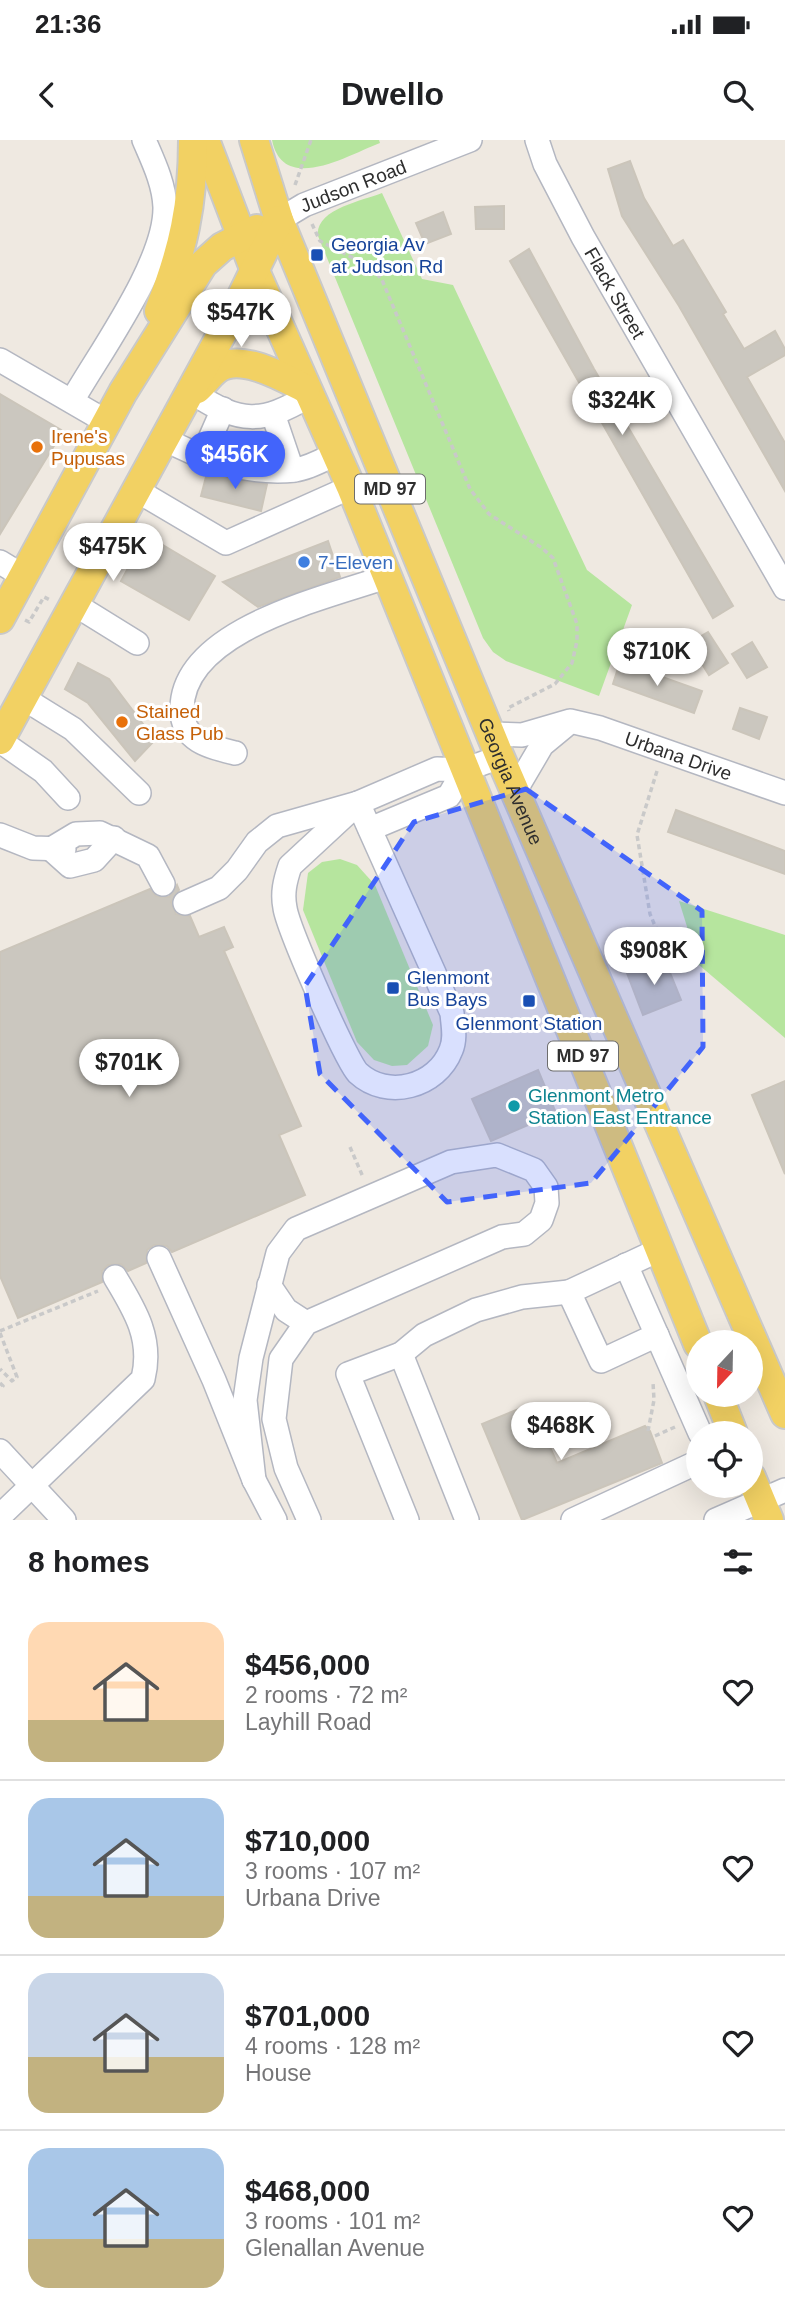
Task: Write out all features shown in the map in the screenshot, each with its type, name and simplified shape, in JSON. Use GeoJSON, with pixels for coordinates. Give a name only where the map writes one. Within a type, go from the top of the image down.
{"type":"FeatureCollection","features":[{"type":"Feature","properties":{"kind":"main road"},"geometry":{"type":"LineString","coordinates":[[132,377],[184,242],[193,193],[193,140]]}},
{"type":"Feature","properties":{"kind":"main road","name":"Georgia Avenue"},"geometry":{"type":"LineString","coordinates":[[205,140],[255,271],[351,488],[453,736],[464,771],[502,856],[693,1330]]}},
{"type":"Feature","properties":{"kind":"main road","name":"Georgia Avenue"},"geometry":{"type":"LineString","coordinates":[[254,140],[279,220],[495,746],[785,1414]]}},
{"type":"Feature","properties":{"kind":"main road"},"geometry":{"type":"LineString","coordinates":[[12,619],[12,569],[107,422],[203,264],[241,235],[279,220]]}},
{"type":"Feature","properties":{"kind":"main road"},"geometry":{"type":"LineString","coordinates":[[0,740],[188,398],[279,220]]}},
{"type":"Feature","properties":{"kind":"main road"},"geometry":{"type":"LineString","coordinates":[[188,398],[219,367],[239,365],[259,368],[308,393]]}},
{"type":"Feature","properties":{"kind":"street"},"geometry":{"type":"LineString","coordinates":[[72,401],[150,266],[162,234],[165,207],[160,177],[144,140]]}},
{"type":"Feature","properties":{"kind":"street","name":"Judson Road"},"geometry":{"type":"LineString","coordinates":[[279,220],[303,205],[470,140]]}},
{"type":"Feature","properties":{"kind":"street","name":"Flack Street"},"geometry":{"type":"LineString","coordinates":[[537,140],[545,164],[583,237],[785,588]]}},
{"type":"Feature","properties":{"kind":"street"},"geometry":{"type":"LineString","coordinates":[[0,360],[107,422]]}},
{"type":"Feature","properties":{"kind":"street"},"geometry":{"type":"LineString","coordinates":[[188,398],[237,415],[262,418],[308,393]]}},
{"type":"Feature","properties":{"kind":"street"},"geometry":{"type":"LineString","coordinates":[[202,457],[223,409]]}},
{"type":"Feature","properties":{"kind":"street"},"geometry":{"type":"LineString","coordinates":[[273,414],[292,470]]}},
{"type":"Feature","properties":{"kind":"street"},"geometry":{"type":"LineString","coordinates":[[164,438],[202,457],[270,471],[292,470],[335,454]]}},
{"type":"Feature","properties":{"kind":"street"},"geometry":{"type":"LineString","coordinates":[[136,490],[226,543],[351,488]]}},
{"type":"Feature","properties":{"kind":"street"},"geometry":{"type":"LineString","coordinates":[[235,753],[206,746],[191,737],[182,721],[181,701],[191,676],[204,656],[240,630],[386,577]]}},
{"type":"Feature","properties":{"kind":"street"},"geometry":{"type":"LineString","coordinates":[[74,604],[137,643]]}},
{"type":"Feature","properties":{"kind":"street"},"geometry":{"type":"LineString","coordinates":[[23,698],[73,729],[139,793]]}},
{"type":"Feature","properties":{"kind":"street"},"geometry":{"type":"LineString","coordinates":[[515,791],[542,745],[569,721]]}},
{"type":"Feature","properties":{"kind":"street","name":"Urbana Drive"},"geometry":{"type":"LineString","coordinates":[[464,771],[495,746],[569,721],[600,727],[785,793]]}},
{"type":"Feature","properties":{"kind":"street"},"geometry":{"type":"LineString","coordinates":[[0,740],[43,771],[68,798]]}},
{"type":"Feature","properties":{"kind":"street"},"geometry":{"type":"LineString","coordinates":[[185,903],[219,888],[237,870],[257,842],[278,827],[358,803],[437,769],[464,771],[449,796],[370,829]]}},
{"type":"Feature","properties":{"kind":"street"},"geometry":{"type":"LineString","coordinates":[[358,803],[452,1013],[451,1051],[443,1063],[418,1084],[401,1088],[370,1082],[348,1060],[285,912],[285,881],[290,866],[358,803]]}},
{"type":"Feature","properties":{"kind":"street"},"geometry":{"type":"LineString","coordinates":[[0,835],[33,848],[51,849],[70,866],[94,860],[114,838],[148,856],[163,884]]}},
{"type":"Feature","properties":{"kind":"street"},"geometry":{"type":"LineString","coordinates":[[254,1480],[245,1400],[251,1357],[278,1254],[296,1229],[451,1162],[497,1155],[534,1170],[546,1187],[547,1203],[541,1220],[524,1234],[502,1237],[306,1323],[281,1359],[274,1419],[286,1468],[309,1520]]}},
{"type":"Feature","properties":{"kind":"street"},"geometry":{"type":"LineString","coordinates":[[407,1520],[348,1374],[401,1354],[424,1335],[476,1310],[522,1297],[569,1292],[661,1249]]}},
{"type":"Feature","properties":{"kind":"street"},"geometry":{"type":"LineString","coordinates":[[159,1258],[214,1380],[254,1480],[275,1520]]}},
{"type":"Feature","properties":{"kind":"street"},"geometry":{"type":"LineString","coordinates":[[626,1265],[695,1421]]}},
{"type":"Feature","properties":{"kind":"street"},"geometry":{"type":"LineString","coordinates":[[0,1516],[143,1379],[147,1361],[139,1316],[107,1280]]}},
{"type":"Feature","properties":{"kind":"street"},"geometry":{"type":"LineString","coordinates":[[269,1285],[286,1310],[306,1323]]}},
{"type":"Feature","properties":{"kind":"street"},"geometry":{"type":"LineString","coordinates":[[569,1292],[601,1362],[657,1335]]}},
{"type":"Feature","properties":{"kind":"street"},"geometry":{"type":"LineString","coordinates":[[401,1354],[467,1520]]}},
{"type":"Feature","properties":{"kind":"street"},"geometry":{"type":"LineString","coordinates":[[0,1451],[64,1520]]}},
{"type":"Feature","properties":{"kind":"street"},"geometry":{"type":"LineString","coordinates":[[573,1520],[686,1468]]}},
{"type":"Feature","properties":{"kind":"street"},"geometry":{"type":"LineString","coordinates":[[716,1520],[766,1497]]}},
{"type":"Feature","properties":{"kind":"path"},"geometry":{"type":"LineString","coordinates":[[311,140],[295,184],[320,241],[371,267],[382,280],[470,489],[482,508],[554,558],[577,624],[578,641],[572,663],[555,684],[508,708],[522,735]]}},
{"type":"Feature","properties":{"kind":"path"},"geometry":{"type":"LineString","coordinates":[[12,619],[29,622],[44,597],[50,599],[46,608]]}},
{"type":"Feature","properties":{"kind":"path"},"geometry":{"type":"LineString","coordinates":[[657,771],[636,835],[650,914],[667,954]]}},
{"type":"Feature","properties":{"kind":"path"},"geometry":{"type":"LineString","coordinates":[[350,1147],[360,1170]]}},
{"type":"Feature","properties":{"kind":"path"},"geometry":{"type":"LineString","coordinates":[[0,1369],[12,1381],[16,1377],[0,1332],[101,1290],[107,1280]]}},
{"type":"Feature","properties":{"kind":"path"},"geometry":{"type":"LineString","coordinates":[[648,1431],[654,1400],[652,1377]]}},
{"type":"Feature","properties":{"kind":"path"},"geometry":{"type":"LineString","coordinates":[[0,1383],[3,1386],[0,1389]]}},
{"type":"Feature","properties":{"kind":"highlighted area"},"geometry":{"type":"Polygon","coordinates":[[[526,789],[702,911],[703,1047],[591,1183],[447,1202],[320,1074],[305,986],[414,822],[526,789]]]}},
{"type":"Feature","properties":{"kind":"green space"},"geometry":{"type":"Polygon","coordinates":[[[272,140],[379,140],[380,143],[335,162],[303,168],[289,165],[278,156],[272,140]]]}},
{"type":"Feature","properties":{"kind":"green space"},"geometry":{"type":"Polygon","coordinates":[[[382,193],[422,279],[453,285],[587,570],[632,605],[599,696],[506,661],[493,652],[483,638],[318,236],[319,227],[332,213],[341,207],[382,193]]]}},
{"type":"Feature","properties":{"kind":"green space"},"geometry":{"type":"Polygon","coordinates":[[[340,859],[357,865],[375,885],[433,1025],[428,1046],[407,1065],[392,1066],[374,1060],[357,1042],[303,910],[308,873],[322,862],[340,859]]]}},
{"type":"Feature","properties":{"kind":"green space"},"geometry":{"type":"Polygon","coordinates":[[[679,901],[785,935],[785,1038],[699,965],[679,901]]]}},
{"type":"Feature","properties":{"kind":"building"},"geometry":{"type":"Polygon","coordinates":[[[630,161],[644,198],[673,246],[683,240],[726,312],[723,314],[744,349],[775,331],[785,349],[785,355],[747,377],[785,443],[785,491],[679,306],[622,216],[608,169],[630,161]]]}},
{"type":"Feature","properties":{"kind":"building"},"geometry":{"type":"Polygon","coordinates":[[[504,206],[504,229],[476,229],[475,207],[504,206]]]}},
{"type":"Feature","properties":{"kind":"building"},"geometry":{"type":"Polygon","coordinates":[[[443,212],[451,234],[425,244],[416,223],[443,212]]]}},
{"type":"Feature","properties":{"kind":"building"},"geometry":{"type":"Polygon","coordinates":[[[529,249],[594,369],[733,606],[713,618],[510,261],[529,249]]]}},
{"type":"Feature","properties":{"kind":"building"},"geometry":{"type":"Polygon","coordinates":[[[0,394],[63,431],[0,534],[0,394]]]}},
{"type":"Feature","properties":{"kind":"building"},"geometry":{"type":"Polygon","coordinates":[[[207,473],[267,484],[261,511],[201,496],[207,473]]]}},
{"type":"Feature","properties":{"kind":"building"},"geometry":{"type":"Polygon","coordinates":[[[146,535],[215,576],[189,620],[121,581],[146,535]]]}},
{"type":"Feature","properties":{"kind":"building"},"geometry":{"type":"Polygon","coordinates":[[[328,541],[340,577],[258,607],[223,582],[328,541]]]}},
{"type":"Feature","properties":{"kind":"building"},"geometry":{"type":"Polygon","coordinates":[[[708,632],[728,663],[709,675],[689,643],[708,632]]]}},
{"type":"Feature","properties":{"kind":"building"},"geometry":{"type":"Polygon","coordinates":[[[752,642],[767,667],[747,678],[732,654],[752,642]]]}},
{"type":"Feature","properties":{"kind":"building"},"geometry":{"type":"Polygon","coordinates":[[[620,662],[702,691],[694,713],[613,684],[620,662]]]}},
{"type":"Feature","properties":{"kind":"building","name":"Stained Glass Pub"},"geometry":{"type":"Polygon","coordinates":[[[78,663],[109,679],[155,740],[135,761],[88,703],[65,689],[78,663]]]}},
{"type":"Feature","properties":{"kind":"building"},"geometry":{"type":"Polygon","coordinates":[[[740,708],[767,717],[759,739],[733,729],[740,708]]]}},
{"type":"Feature","properties":{"kind":"building"},"geometry":{"type":"Polygon","coordinates":[[[676,810],[785,851],[785,874],[668,832],[676,810]]]}},
{"type":"Feature","properties":{"kind":"building"},"geometry":{"type":"Polygon","coordinates":[[[177,885],[179,890],[171,902],[176,914],[190,916],[199,937],[224,927],[233,947],[224,951],[301,1126],[279,1135],[305,1195],[172,1252],[167,1246],[154,1245],[147,1250],[146,1263],[128,1271],[121,1264],[108,1265],[102,1271],[102,1282],[18,1318],[0,1276],[0,952],[150,889],[156,896],[169,897],[177,885]]]}},
{"type":"Feature","properties":{"kind":"building"},"geometry":{"type":"Polygon","coordinates":[[[664,958],[681,1000],[643,1015],[627,973],[664,958]]]}},
{"type":"Feature","properties":{"kind":"building","name":"Glenmont Metro Station East Entrance"},"geometry":{"type":"Polygon","coordinates":[[[538,1070],[556,1113],[491,1141],[472,1099],[538,1070]]]}},
{"type":"Feature","properties":{"kind":"building"},"geometry":{"type":"Polygon","coordinates":[[[785,1081],[785,1174],[752,1095],[785,1081]]]}},
{"type":"Feature","properties":{"kind":"building"},"geometry":{"type":"Polygon","coordinates":[[[531,1404],[557,1463],[645,1426],[650,1431],[662,1463],[522,1520],[482,1424],[531,1404]]]}},
{"type":"Feature","properties":{"kind":"place","name":"Georgia Av at Judson Rd"},"geometry":{"type":"Point","coordinates":[317,255]}},
{"type":"Feature","properties":{"kind":"place","name":"Irene's Pupusas"},"geometry":{"type":"Point","coordinates":[37,447]}},
{"type":"Feature","properties":{"kind":"place","name":"7-Eleven"},"geometry":{"type":"Point","coordinates":[304,562]}},
{"type":"Feature","properties":{"kind":"place","name":"Stained Glass Pub"},"geometry":{"type":"Point","coordinates":[122,722]}},
{"type":"Feature","properties":{"kind":"place","name":"Glenmont Bus Bays"},"geometry":{"type":"Point","coordinates":[393,988]}},
{"type":"Feature","properties":{"kind":"place","name":"Glenmont Station"},"geometry":{"type":"Point","coordinates":[529,1001]}},
{"type":"Feature","properties":{"kind":"place","name":"Glenmont Metro Station East Entrance"},"geometry":{"type":"Point","coordinates":[514,1106]}}]}
